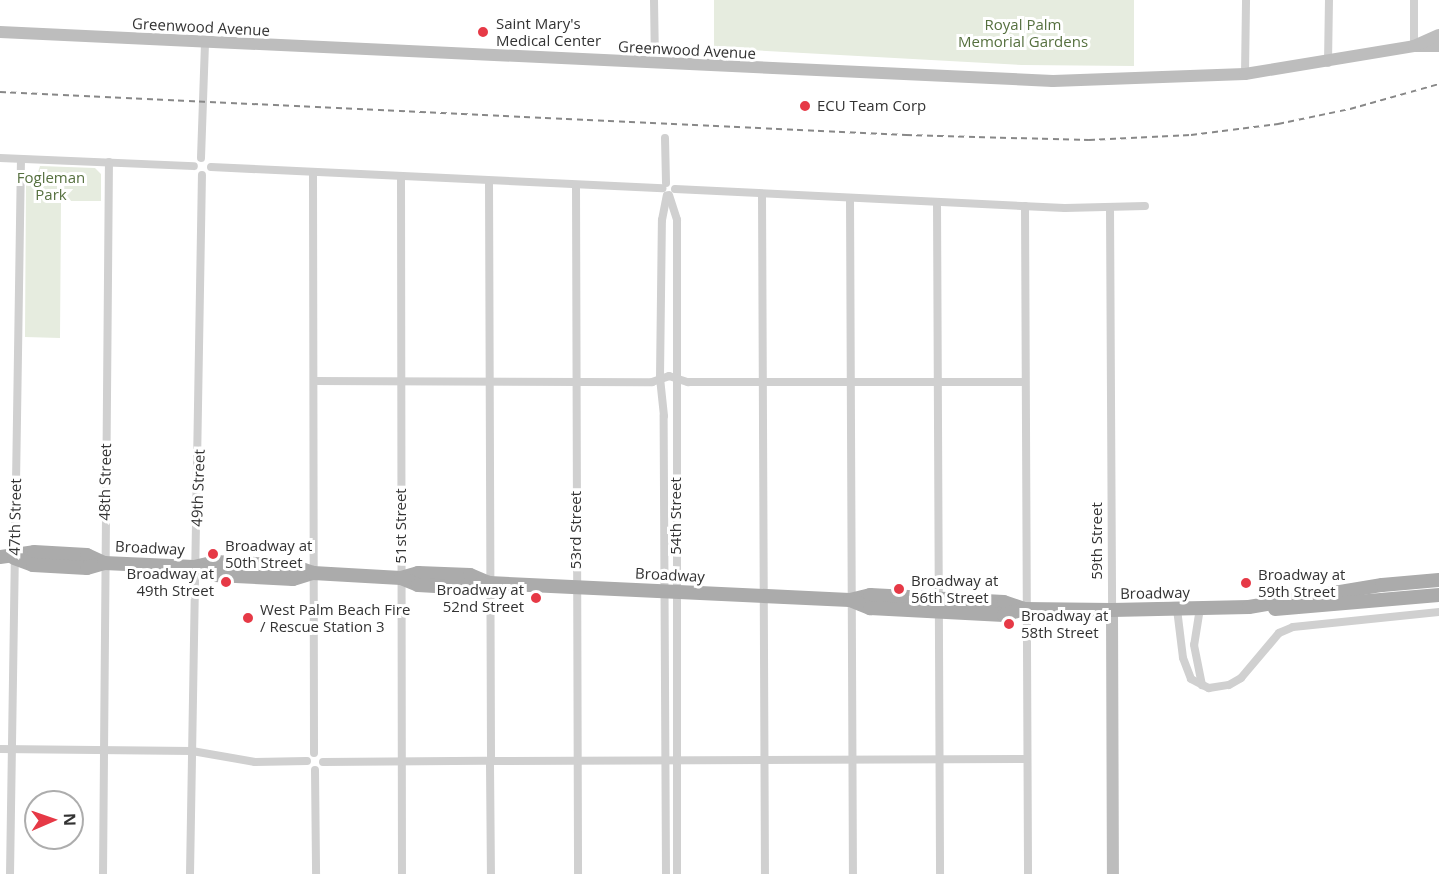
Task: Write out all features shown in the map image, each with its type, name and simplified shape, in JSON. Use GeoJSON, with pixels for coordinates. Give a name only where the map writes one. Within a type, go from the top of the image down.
{"type":"FeatureCollection","features":[{"type":"Feature","properties":{"kind":"main road","name":"Greenwood Avenue"},"geometry":{"type":"LineString","coordinates":[[0,32],[1053,81],[1157,80],[1245,74],[1328,63],[1414,46]]}},
{"type":"Feature","properties":{"kind":"main road"},"geometry":{"type":"LineString","coordinates":[[1414,46],[1439,35]]}},
{"type":"Feature","properties":{"kind":"main road"},"geometry":{"type":"LineString","coordinates":[[1414,46],[1439,46]]}},
{"type":"Feature","properties":{"kind":"main road","name":"Broadway"},"geometry":{"type":"LineString","coordinates":[[7,558],[40,553],[87,555],[104,563],[194,567],[215,574],[293,579],[313,573],[401,578],[418,573],[461,575],[489,583],[850,600],[870,608],[937,605],[1004,615],[1024,609],[1250,607],[1382,585],[1439,580]]}},
{"type":"Feature","properties":{"kind":"main road","name":"Broadway"},"geometry":{"type":"LineString","coordinates":[[1250,607],[1255,610],[1439,595]]}},
{"type":"Feature","properties":{"kind":"main road","name":"59th Street"},"geometry":{"type":"LineString","coordinates":[[1112,610],[1113,874]]}},
{"type":"Feature","properties":{"kind":"street"},"geometry":{"type":"LineString","coordinates":[[654,0],[654,63]]}},
{"type":"Feature","properties":{"kind":"street"},"geometry":{"type":"LineString","coordinates":[[1245,74],[1246,0]]}},
{"type":"Feature","properties":{"kind":"street"},"geometry":{"type":"LineString","coordinates":[[1328,63],[1329,0]]}},
{"type":"Feature","properties":{"kind":"street"},"geometry":{"type":"LineString","coordinates":[[1414,0],[1414,46]]}},
{"type":"Feature","properties":{"kind":"street"},"geometry":{"type":"LineString","coordinates":[[194,166],[201,158],[205,42]]}},
{"type":"Feature","properties":{"kind":"street","name":"54th Street"},"geometry":{"type":"LineString","coordinates":[[664,138],[668,190],[677,220],[681,382],[664,759],[666,874]]}},
{"type":"Feature","properties":{"kind":"street"},"geometry":{"type":"LineString","coordinates":[[0,158],[194,166],[202,175],[211,167],[1025,206],[1146,206]]}},
{"type":"Feature","properties":{"kind":"street"},"geometry":{"type":"LineString","coordinates":[[201,158],[208,160],[211,167]]}},
{"type":"Feature","properties":{"kind":"street","name":"47th Street"},"geometry":{"type":"LineString","coordinates":[[10,874],[12,750],[7,558],[21,159]]}},
{"type":"Feature","properties":{"kind":"street","name":"48th Street"},"geometry":{"type":"LineString","coordinates":[[103,874],[109,162]]}},
{"type":"Feature","properties":{"kind":"street"},"geometry":{"type":"LineString","coordinates":[[0,750],[192,751],[255,762],[307,761],[314,753],[313,173]]}},
{"type":"Feature","properties":{"kind":"street","name":"49th Street"},"geometry":{"type":"LineString","coordinates":[[190,874],[194,567],[199,520],[202,175]]}},
{"type":"Feature","properties":{"kind":"street","name":"51st Street"},"geometry":{"type":"LineString","coordinates":[[401,177],[400,762],[402,874]]}},
{"type":"Feature","properties":{"kind":"street"},"geometry":{"type":"LineString","coordinates":[[489,181],[491,874]]}},
{"type":"Feature","properties":{"kind":"street","name":"53rd Street"},"geometry":{"type":"LineString","coordinates":[[576,185],[578,874]]}},
{"type":"Feature","properties":{"kind":"street","name":"54th Street"},"geometry":{"type":"LineString","coordinates":[[668,190],[662,220],[659,382],[678,759],[677,874]]}},
{"type":"Feature","properties":{"kind":"street"},"geometry":{"type":"LineString","coordinates":[[762,194],[765,874]]}},
{"type":"Feature","properties":{"kind":"street"},"geometry":{"type":"LineString","coordinates":[[850,198],[850,600],[854,874]]}},
{"type":"Feature","properties":{"kind":"street"},"geometry":{"type":"LineString","coordinates":[[937,202],[940,874]]}},
{"type":"Feature","properties":{"kind":"street"},"geometry":{"type":"LineString","coordinates":[[1025,206],[1024,609],[1028,874]]}},
{"type":"Feature","properties":{"kind":"street","name":"59th Street"},"geometry":{"type":"LineString","coordinates":[[1110,207],[1112,610]]}},
{"type":"Feature","properties":{"kind":"street"},"geometry":{"type":"LineString","coordinates":[[314,381],[1025,382]]}},
{"type":"Feature","properties":{"kind":"street"},"geometry":{"type":"LineString","coordinates":[[1200,608],[1194,645],[1202,686]]}},
{"type":"Feature","properties":{"kind":"street"},"geometry":{"type":"LineString","coordinates":[[1177,609],[1183,658],[1191,679],[1202,686],[1229,685],[1241,678],[1279,633],[1293,627],[1439,612]]}},
{"type":"Feature","properties":{"kind":"street"},"geometry":{"type":"LineString","coordinates":[[314,753],[321,755],[323,762]]}},
{"type":"Feature","properties":{"kind":"street"},"geometry":{"type":"LineString","coordinates":[[315,770],[323,762],[1027,759]]}},
{"type":"Feature","properties":{"kind":"street"},"geometry":{"type":"LineString","coordinates":[[307,761],[315,770],[316,874]]}},
{"type":"Feature","properties":{"kind":"green space","name":"Royal Palm Memorial Gardens"},"geometry":{"type":"Polygon","coordinates":[[[714,0],[1134,0],[1134,66],[1022,65],[714,48],[714,0]]]}},
{"type":"Feature","properties":{"kind":"green space","name":"Fogleman Park"},"geometry":{"type":"Polygon","coordinates":[[[40,166],[95,168],[101,174],[101,201],[61,201],[60,338],[25,337],[26,183],[37,175],[40,166]]]}},
{"type":"Feature","properties":{"kind":"railway"},"geometry":{"type":"LineString","coordinates":[[0,92],[906,135],[1089,140],[1191,135],[1278,124],[1350,109],[1439,84]]}},
{"type":"Feature","properties":{"kind":"place","name":"Saint Mary's Medical Center"},"geometry":{"type":"Point","coordinates":[483,32]}},
{"type":"Feature","properties":{"kind":"place","name":"ECU Team Corp"},"geometry":{"type":"Point","coordinates":[805,106]}},
{"type":"Feature","properties":{"kind":"place","name":"Broadway at 50th Street"},"geometry":{"type":"Point","coordinates":[213,554]}},
{"type":"Feature","properties":{"kind":"place","name":"Broadway at 49th Street"},"geometry":{"type":"Point","coordinates":[226,582]}},
{"type":"Feature","properties":{"kind":"place","name":"Broadway at 59th Street"},"geometry":{"type":"Point","coordinates":[1246,583]}},
{"type":"Feature","properties":{"kind":"place","name":"Broadway at 56th Street"},"geometry":{"type":"Point","coordinates":[899,589]}},
{"type":"Feature","properties":{"kind":"place","name":"Broadway at 52nd Street"},"geometry":{"type":"Point","coordinates":[536,598]}},
{"type":"Feature","properties":{"kind":"place","name":"West Palm Beach Fire / Rescue Station 3"},"geometry":{"type":"Point","coordinates":[248,618]}},
{"type":"Feature","properties":{"kind":"place","name":"Broadway at 58th Street"},"geometry":{"type":"Point","coordinates":[1009,624]}}]}
